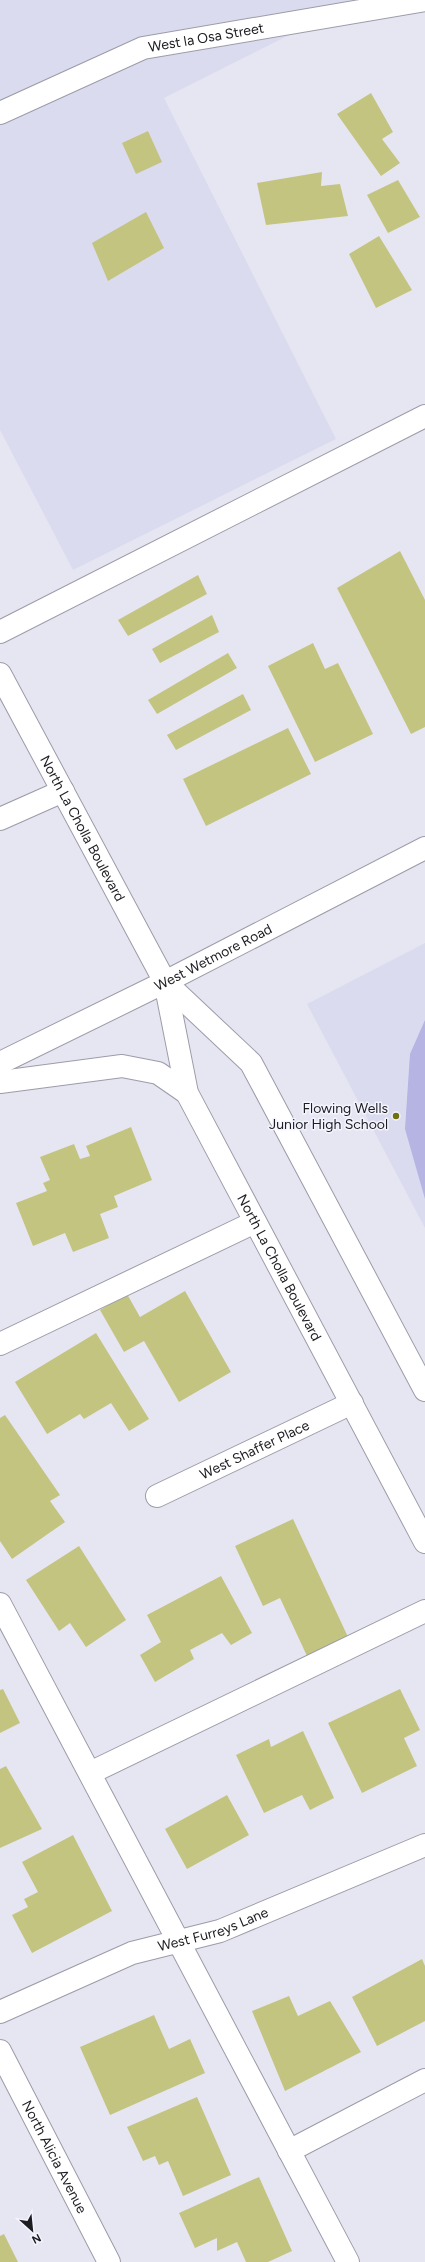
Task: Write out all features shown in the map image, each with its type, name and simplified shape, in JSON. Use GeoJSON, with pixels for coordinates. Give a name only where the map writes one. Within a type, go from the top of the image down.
{"type":"FeatureCollection","features":[{"type":"Feature","properties":{"kind":"street","name":"West la Osa Street"},"geometry":{"type":"LineString","coordinates":[[0,113],[143,48],[425,0]]}},
{"type":"Feature","properties":{"kind":"street"},"geometry":{"type":"LineString","coordinates":[[0,632],[425,416]]}},
{"type":"Feature","properties":{"kind":"street","name":"North La Cholla Boulevard"},"geometry":{"type":"LineString","coordinates":[[0,674],[165,982],[186,1093],[425,1542]]}},
{"type":"Feature","properties":{"kind":"street"},"geometry":{"type":"LineString","coordinates":[[0,819],[63,790]]}},
{"type":"Feature","properties":{"kind":"street","name":"West Wetmore Road"},"geometry":{"type":"LineString","coordinates":[[0,1063],[165,982],[425,848]]}},
{"type":"Feature","properties":{"kind":"street","name":"North La Cholla Boulevard"},"geometry":{"type":"LineString","coordinates":[[165,982],[251,1063],[425,1390]]}},
{"type":"Feature","properties":{"kind":"street"},"geometry":{"type":"LineString","coordinates":[[0,1082],[122,1066],[158,1073],[186,1093]]}},
{"type":"Feature","properties":{"kind":"street"},"geometry":{"type":"LineString","coordinates":[[0,1344],[255,1222]]}},
{"type":"Feature","properties":{"kind":"street","name":"West Shaffer Place"},"geometry":{"type":"LineString","coordinates":[[157,1496],[352,1403]]}},
{"type":"Feature","properties":{"kind":"street"},"geometry":{"type":"LineString","coordinates":[[0,1604],[180,1941],[348,2262]]}},
{"type":"Feature","properties":{"kind":"street"},"geometry":{"type":"LineString","coordinates":[[90,1773],[425,1611]]}},
{"type":"Feature","properties":{"kind":"street","name":"West Furreys Lane"},"geometry":{"type":"LineString","coordinates":[[0,2012],[132,1953],[220,1931],[425,1845]]}},
{"type":"Feature","properties":{"kind":"street","name":"North Alicia Avenue"},"geometry":{"type":"LineString","coordinates":[[0,2051],[109,2262]]}},
{"type":"Feature","properties":{"kind":"street"},"geometry":{"type":"LineString","coordinates":[[289,2150],[425,2080]]}},
{"type":"Feature","properties":{"kind":"shaded area"},"geometry":{"type":"Polygon","coordinates":[[[0,0],[359,0],[164,98],[336,439],[73,570],[0,430],[0,0]]]}},
{"type":"Feature","properties":{"kind":"shaded area","name":"Flowing Wells Junior High School"},"geometry":{"type":"Polygon","coordinates":[[[425,943],[425,1228],[307,1004],[425,943]]]}},
{"type":"Feature","properties":{"kind":"shaded area"},"geometry":{"type":"Polygon","coordinates":[[[425,1020],[425,1199],[405,1129],[410,1054],[425,1020]]]}},
{"type":"Feature","properties":{"kind":"building"},"geometry":{"type":"Polygon","coordinates":[[[371,93],[393,132],[382,139],[400,163],[381,176],[337,114],[371,93]]]}},
{"type":"Feature","properties":{"kind":"building"},"geometry":{"type":"Polygon","coordinates":[[[148,131],[162,162],[136,174],[122,143],[148,131]]]}},
{"type":"Feature","properties":{"kind":"building"},"geometry":{"type":"Polygon","coordinates":[[[322,172],[321,186],[340,184],[348,216],[266,225],[257,183],[322,172]]]}},
{"type":"Feature","properties":{"kind":"building"},"geometry":{"type":"Polygon","coordinates":[[[398,180],[420,217],[388,233],[367,195],[398,180]]]}},
{"type":"Feature","properties":{"kind":"building"},"geometry":{"type":"Polygon","coordinates":[[[146,212],[164,248],[108,281],[92,243],[146,212]]]}},
{"type":"Feature","properties":{"kind":"building"},"geometry":{"type":"Polygon","coordinates":[[[379,236],[412,290],[376,308],[349,254],[379,236]]]}},
{"type":"Feature","properties":{"kind":"building"},"geometry":{"type":"Polygon","coordinates":[[[400,551],[425,600],[425,727],[411,734],[337,588],[400,551]]]}},
{"type":"Feature","properties":{"kind":"building"},"geometry":{"type":"Polygon","coordinates":[[[198,575],[207,594],[128,636],[118,620],[198,575]]]}},
{"type":"Feature","properties":{"kind":"building"},"geometry":{"type":"Polygon","coordinates":[[[212,615],[219,632],[160,663],[152,649],[212,615]]]}},
{"type":"Feature","properties":{"kind":"building"},"geometry":{"type":"Polygon","coordinates":[[[313,643],[325,669],[338,663],[373,734],[315,762],[268,666],[313,643]]]}},
{"type":"Feature","properties":{"kind":"building"},"geometry":{"type":"Polygon","coordinates":[[[228,653],[237,668],[157,714],[148,700],[228,653]]]}},
{"type":"Feature","properties":{"kind":"building"},"geometry":{"type":"Polygon","coordinates":[[[243,694],[251,710],[176,750],[167,735],[243,694]]]}},
{"type":"Feature","properties":{"kind":"building"},"geometry":{"type":"Polygon","coordinates":[[[288,728],[311,774],[206,826],[183,779],[288,728]]]}},
{"type":"Feature","properties":{"kind":"building"},"geometry":{"type":"Polygon","coordinates":[[[131,1127],[152,1180],[114,1196],[118,1207],[100,1214],[109,1238],[73,1252],[65,1233],[33,1246],[16,1203],[47,1191],[43,1183],[50,1180],[40,1157],[74,1144],[80,1159],[90,1156],[86,1146],[131,1127]]]}},
{"type":"Feature","properties":{"kind":"building"},"geometry":{"type":"Polygon","coordinates":[[[185,1291],[231,1372],[179,1402],[144,1341],[124,1352],[100,1310],[127,1294],[140,1317],[185,1291]]]}},
{"type":"Feature","properties":{"kind":"building"},"geometry":{"type":"Polygon","coordinates":[[[96,1333],[149,1419],[129,1431],[111,1403],[84,1419],[80,1414],[47,1434],[15,1382],[96,1333]]]}},
{"type":"Feature","properties":{"kind":"building"},"geometry":{"type":"Polygon","coordinates":[[[5,1415],[60,1495],[50,1501],[65,1522],[12,1559],[0,1541],[0,1418],[5,1415]]]}},
{"type":"Feature","properties":{"kind":"building"},"geometry":{"type":"Polygon","coordinates":[[[293,1519],[348,1637],[307,1656],[280,1598],[263,1606],[235,1546],[293,1519]]]}},
{"type":"Feature","properties":{"kind":"building"},"geometry":{"type":"Polygon","coordinates":[[[79,1546],[126,1620],[86,1647],[70,1623],[59,1631],[26,1580],[79,1546]]]}},
{"type":"Feature","properties":{"kind":"building"},"geometry":{"type":"Polygon","coordinates":[[[221,1576],[252,1633],[231,1645],[222,1633],[190,1650],[194,1659],[155,1682],[140,1655],[161,1642],[147,1615],[221,1576]]]}},
{"type":"Feature","properties":{"kind":"building"},"geometry":{"type":"Polygon","coordinates":[[[3,1689],[20,1723],[0,1733],[0,1690],[3,1689]]]}},
{"type":"Feature","properties":{"kind":"building"},"geometry":{"type":"Polygon","coordinates":[[[400,1689],[420,1730],[404,1738],[417,1766],[362,1793],[328,1723],[400,1689]]]}},
{"type":"Feature","properties":{"kind":"building"},"geometry":{"type":"Polygon","coordinates":[[[303,1731],[334,1798],[310,1810],[302,1795],[264,1813],[236,1755],[269,1739],[271,1747],[303,1731]]]}},
{"type":"Feature","properties":{"kind":"building"},"geometry":{"type":"Polygon","coordinates":[[[6,1766],[42,1829],[0,1848],[0,1769],[6,1766]]]}},
{"type":"Feature","properties":{"kind":"building"},"geometry":{"type":"Polygon","coordinates":[[[227,1795],[249,1835],[187,1869],[165,1829],[227,1795]]]}},
{"type":"Feature","properties":{"kind":"building"},"geometry":{"type":"Polygon","coordinates":[[[73,1835],[112,1911],[32,1953],[12,1915],[28,1907],[24,1899],[38,1892],[22,1862],[73,1835]]]}},
{"type":"Feature","properties":{"kind":"building"},"geometry":{"type":"Polygon","coordinates":[[[422,1959],[425,1966],[425,2021],[377,2046],[352,1997],[422,1959]]]}},
{"type":"Feature","properties":{"kind":"building"},"geometry":{"type":"Polygon","coordinates":[[[289,1996],[298,2016],[330,2001],[361,2052],[285,2091],[252,2011],[289,1996]]]}},
{"type":"Feature","properties":{"kind":"building"},"geometry":{"type":"Polygon","coordinates":[[[154,2015],[169,2049],[190,2039],[205,2073],[110,2115],[80,2047],[154,2015]]]}},
{"type":"Feature","properties":{"kind":"building"},"geometry":{"type":"Polygon","coordinates":[[[197,2097],[231,2175],[183,2196],[168,2161],[159,2165],[155,2156],[143,2161],[127,2127],[197,2097]]]}},
{"type":"Feature","properties":{"kind":"building"},"geometry":{"type":"Polygon","coordinates":[[[259,2177],[292,2251],[268,2262],[246,2262],[237,2242],[217,2251],[217,2238],[195,2248],[179,2213],[259,2177]]]}},
{"type":"Feature","properties":{"kind":"building"},"geometry":{"type":"Polygon","coordinates":[[[4,2234],[18,2262],[0,2262],[0,2236],[4,2234]]]}},
{"type":"Feature","properties":{"kind":"place","name":"Flowing Wells Junior High School"},"geometry":{"type":"Point","coordinates":[396,1116]}}]}
